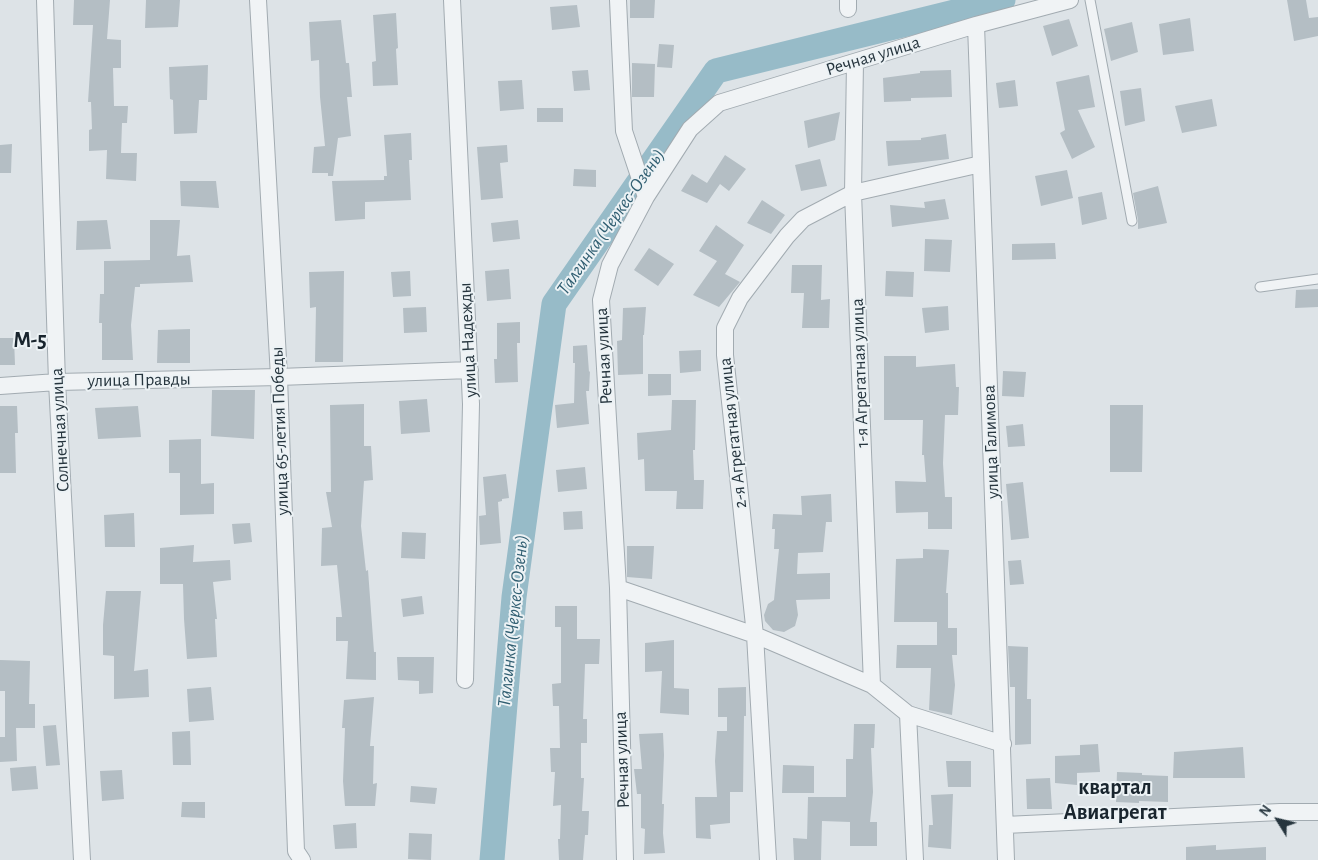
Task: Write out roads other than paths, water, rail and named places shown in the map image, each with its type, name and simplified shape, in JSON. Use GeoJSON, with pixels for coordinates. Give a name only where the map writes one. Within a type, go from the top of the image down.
{"type":"FeatureCollection","features":[{"type":"Feature","properties":{"kind":"street","name":"Солнечная улица"},"geometry":{"type":"LineString","coordinates":[[45,0],[58,382],[82,860]]}},
{"type":"Feature","properties":{"kind":"street","name":"улица 65-летия Победы"},"geometry":{"type":"LineString","coordinates":[[258,0],[279,377],[296,851],[302,860]]}},
{"type":"Feature","properties":{"kind":"street","name":"улица Надежды"},"geometry":{"type":"LineString","coordinates":[[452,0],[471,404],[466,680]]}},
{"type":"Feature","properties":{"kind":"street"},"geometry":{"type":"LineString","coordinates":[[618,0],[624,131],[646,197]]}},
{"type":"Feature","properties":{"kind":"street","name":"Речная улица"},"geometry":{"type":"LineString","coordinates":[[625,860],[618,588],[601,300],[610,265],[646,197],[690,129],[719,103],[976,24],[1070,0]]}},
{"type":"Feature","properties":{"kind":"street","name":"улица Галимова"},"geometry":{"type":"LineString","coordinates":[[976,24],[1006,860]]}},
{"type":"Feature","properties":{"kind":"street","name":"1-я Агрегатная улица"},"geometry":{"type":"LineString","coordinates":[[855,62],[853,193],[872,685]]}},
{"type":"Feature","properties":{"kind":"street","name":"2-я Агрегатная улица"},"geometry":{"type":"LineString","coordinates":[[768,860],[755,635],[725,355],[725,328],[740,298],[787,236],[803,219],[853,193],[981,164]]}},
{"type":"Feature","properties":{"kind":"street","name":"улица Правды"},"geometry":{"type":"LineString","coordinates":[[0,386],[58,382],[470,370]]}},
{"type":"Feature","properties":{"kind":"street"},"geometry":{"type":"LineString","coordinates":[[618,588],[755,635],[872,685],[908,714],[1003,744]]}},
{"type":"Feature","properties":{"kind":"street"},"geometry":{"type":"LineString","coordinates":[[908,714],[915,860]]}},
{"type":"Feature","properties":{"kind":"street"},"geometry":{"type":"LineString","coordinates":[[1005,825],[1270,812],[1318,812]]}},
{"type":"Feature","properties":{"kind":"lane"},"geometry":{"type":"LineString","coordinates":[[1090,0],[1132,221]]}},
{"type":"Feature","properties":{"kind":"lane"},"geometry":{"type":"LineString","coordinates":[[1260,287],[1318,279]]}},
{"type":"Feature","properties":{"kind":"waterway","name":"Талгинка (Черкес-Озень)"},"geometry":{"type":"LineString","coordinates":[[492,860],[514,597],[554,304],[716,71],[1003,0]]}},
{"type":"Feature","properties":{"kind":"district","name":"М-5"},"geometry":{"type":"Point","coordinates":[30,340]}},
{"type":"Feature","properties":{"kind":"district","name":"квартал Авиагрегат"},"geometry":{"type":"Point","coordinates":[1115,800]}}]}
